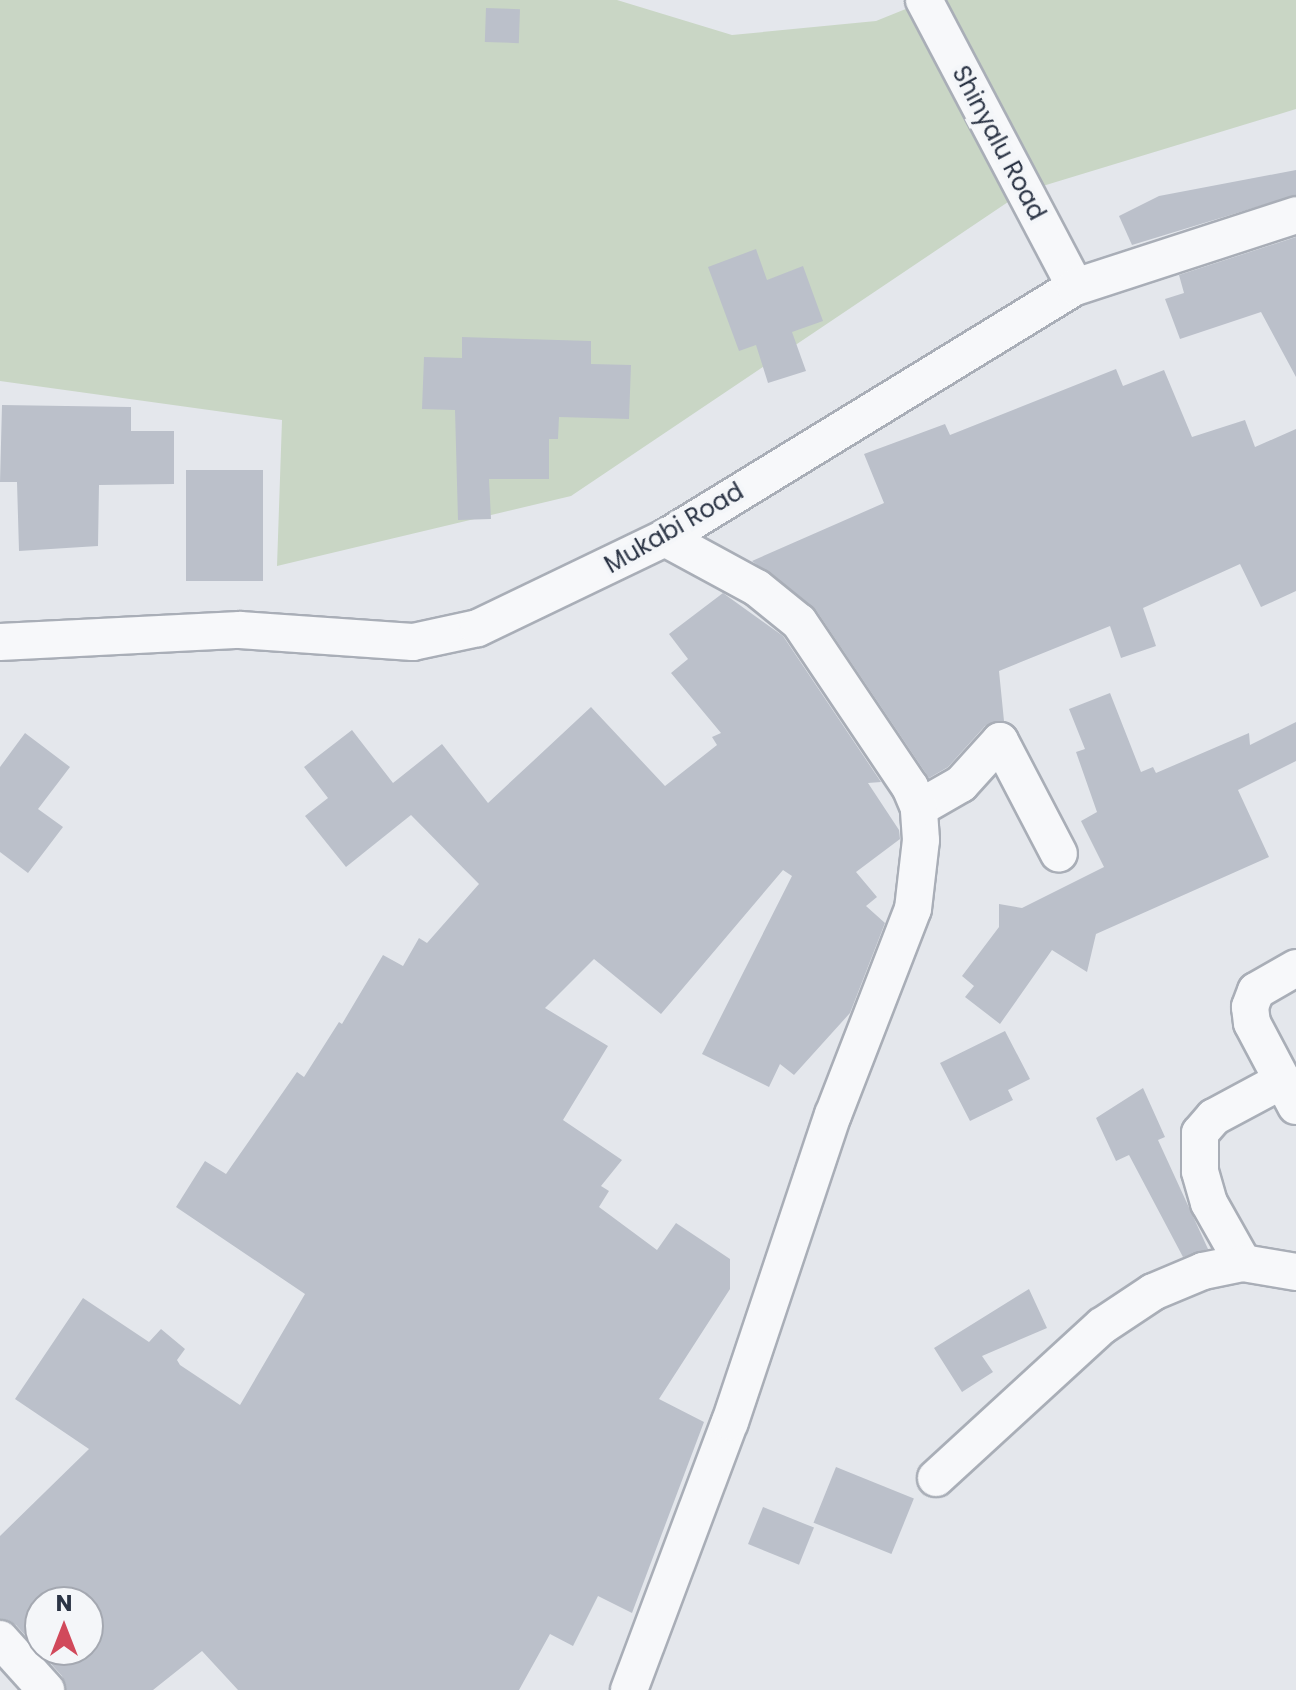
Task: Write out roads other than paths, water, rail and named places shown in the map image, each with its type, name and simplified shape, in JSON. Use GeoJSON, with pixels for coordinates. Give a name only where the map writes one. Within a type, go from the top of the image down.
{"type":"FeatureCollection","features":[{"type":"Feature","properties":{"kind":"street","name":"Shinyalu Road"},"geometry":{"type":"LineString","coordinates":[[924,0],[1075,287]]}},
{"type":"Feature","properties":{"kind":"street","name":"Mukabi Road"},"geometry":{"type":"LineString","coordinates":[[0,642],[240,630],[413,642],[448,637],[540,600],[665,538],[1075,287],[1296,215]]}},
{"type":"Feature","properties":{"kind":"street"},"geometry":{"type":"LineString","coordinates":[[629,1690],[730,1422],[833,1115],[913,909],[919,808],[799,622],[757,588],[665,538]]}},
{"type":"Feature","properties":{"kind":"street"},"geometry":{"type":"LineString","coordinates":[[919,808],[961,784],[1000,741],[1059,854]]}},
{"type":"Feature","properties":{"kind":"street"},"geometry":{"type":"LineString","coordinates":[[1243,1263],[1209,1203],[1200,1171],[1200,1133],[1214,1117],[1289,1093],[1252,1023],[1250,1007],[1256,991],[1296,968]]}},
{"type":"Feature","properties":{"kind":"street"},"geometry":{"type":"LineString","coordinates":[[936,1478],[1102,1326],[1153,1292],[1203,1271],[1243,1263],[1296,1272]]}},
{"type":"Feature","properties":{"kind":"street"},"geometry":{"type":"LineString","coordinates":[[0,1639],[46,1690]]}}]}
